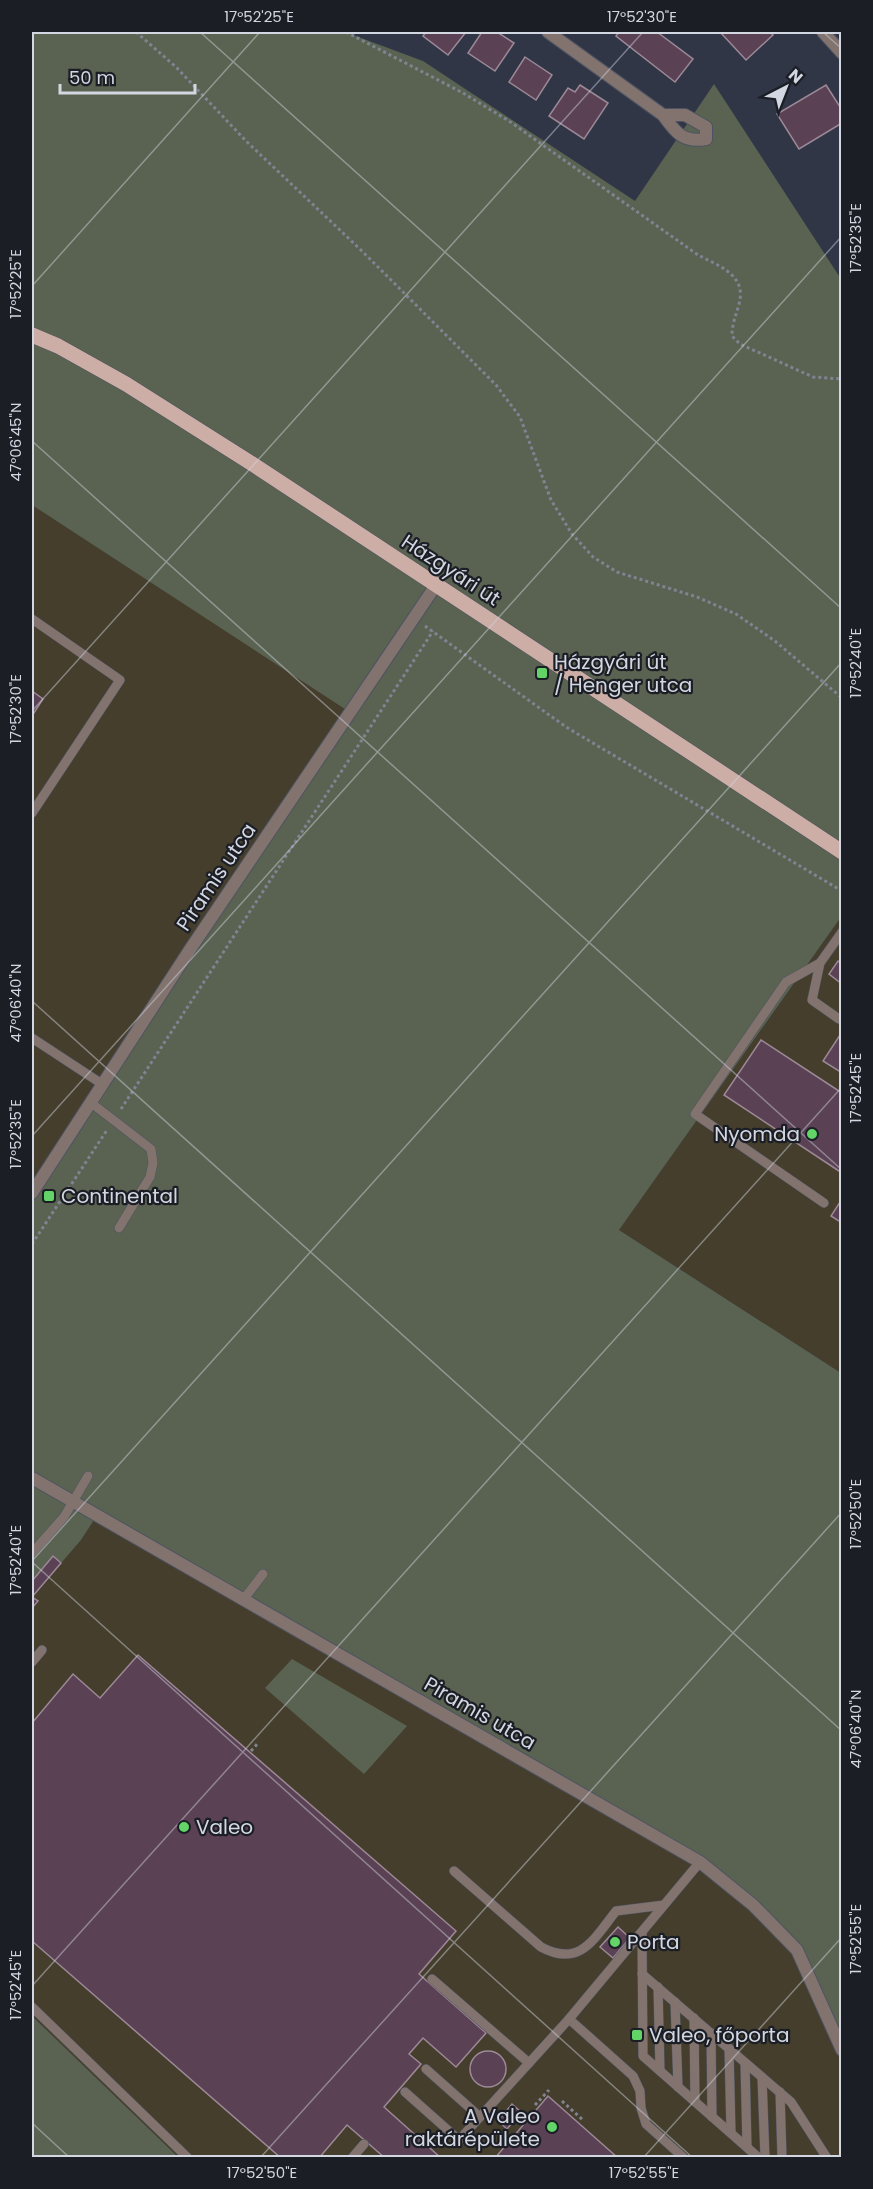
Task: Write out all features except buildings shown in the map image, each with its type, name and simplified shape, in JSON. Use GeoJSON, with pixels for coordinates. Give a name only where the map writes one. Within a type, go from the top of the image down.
{"type":"FeatureCollection","features":[{"type":"Feature","properties":{"kind":"main road","name":"Házgyári út"},"geometry":{"type":"LineString","coordinates":[[32,335],[58,346],[126,384],[842,852]]}},
{"type":"Feature","properties":{"kind":"street"},"geometry":{"type":"LineString","coordinates":[[548,32],[663,115]]}},
{"type":"Feature","properties":{"kind":"street"},"geometry":{"type":"LineString","coordinates":[[823,32],[842,53]]}},
{"type":"Feature","properties":{"kind":"street","name":"Piramis utca"},"geometry":{"type":"LineString","coordinates":[[32,1192],[191,948],[436,585]]}},
{"type":"Feature","properties":{"kind":"street","name":"Piramis utca"},"geometry":{"type":"LineString","coordinates":[[32,1478],[700,1862],[753,1905],[797,1950],[842,2050]]}},
{"type":"Feature","properties":{"kind":"lane"},"geometry":{"type":"LineString","coordinates":[[32,619],[120,680],[32,813]]}},
{"type":"Feature","properties":{"kind":"lane"},"geometry":{"type":"LineString","coordinates":[[839,1019],[812,1000],[820,963],[842,932]]}},
{"type":"Feature","properties":{"kind":"lane"},"geometry":{"type":"LineString","coordinates":[[820,963],[786,982],[695,1114],[824,1203]]}},
{"type":"Feature","properties":{"kind":"lane"},"geometry":{"type":"LineString","coordinates":[[32,1038],[102,1084]]}},
{"type":"Feature","properties":{"kind":"lane"},"geometry":{"type":"LineString","coordinates":[[90,1102],[151,1149],[153,1163],[150,1177],[119,1228]]}},
{"type":"Feature","properties":{"kind":"lane"},"geometry":{"type":"LineString","coordinates":[[32,1553],[74,1503],[88,1476]]}},
{"type":"Feature","properties":{"kind":"lane"},"geometry":{"type":"LineString","coordinates":[[243,1600],[263,1574]]}},
{"type":"Feature","properties":{"kind":"lane"},"geometry":{"type":"LineString","coordinates":[[32,1662],[42,1650]]}},
{"type":"Feature","properties":{"kind":"lane"},"geometry":{"type":"LineString","coordinates":[[405,2092],[459,2140],[569,2019],[700,1862]]}},
{"type":"Feature","properties":{"kind":"lane"},"geometry":{"type":"LineString","coordinates":[[454,1871],[541,1947],[555,1954],[566,1955],[585,1948],[616,1911],[664,1905]]}},
{"type":"Feature","properties":{"kind":"lane"},"geometry":{"type":"LineString","coordinates":[[642,1933],[643,2056],[759,2157]]}},
{"type":"Feature","properties":{"kind":"lane"},"geometry":{"type":"LineString","coordinates":[[642,1974],[791,2102],[827,2157]]}},
{"type":"Feature","properties":{"kind":"lane"},"geometry":{"type":"LineString","coordinates":[[432,1979],[529,2063]]}},
{"type":"Feature","properties":{"kind":"lane"},"geometry":{"type":"LineString","coordinates":[[658,1988],[660,2071]]}},
{"type":"Feature","properties":{"kind":"lane"},"geometry":{"type":"LineString","coordinates":[[675,2002],[678,2087]]}},
{"type":"Feature","properties":{"kind":"lane"},"geometry":{"type":"LineString","coordinates":[[32,2007],[188,2157]]}},
{"type":"Feature","properties":{"kind":"lane"},"geometry":{"type":"LineString","coordinates":[[694,2018],[695,2102]]}},
{"type":"Feature","properties":{"kind":"lane"},"geometry":{"type":"LineString","coordinates":[[569,2019],[633,2076],[640,2091],[641,2108],[646,2124],[684,2157]]}},
{"type":"Feature","properties":{"kind":"lane"},"geometry":{"type":"LineString","coordinates":[[711,2033],[712,2117]]}},
{"type":"Feature","properties":{"kind":"lane"},"geometry":{"type":"LineString","coordinates":[[729,2048],[731,2133]]}},
{"type":"Feature","properties":{"kind":"lane"},"geometry":{"type":"LineString","coordinates":[[746,2062],[747,2147]]}},
{"type":"Feature","properties":{"kind":"lane"},"geometry":{"type":"LineString","coordinates":[[426,2069],[480,2117]]}},
{"type":"Feature","properties":{"kind":"lane"},"geometry":{"type":"LineString","coordinates":[[762,2077],[765,2157]]}},
{"type":"Feature","properties":{"kind":"lane"},"geometry":{"type":"LineString","coordinates":[[780,2092],[782,2157]]}},
{"type":"Feature","properties":{"kind":"lane"},"geometry":{"type":"LineString","coordinates":[[352,2157],[363,2145]]}},
{"type":"Feature","properties":{"kind":"path"},"geometry":{"type":"LineString","coordinates":[[136,32],[185,76],[246,141],[372,260],[496,385],[520,417],[551,500],[572,534],[593,557],[617,572],[698,597],[736,615],[775,640],[842,698]]}},
{"type":"Feature","properties":{"kind":"path"},"geometry":{"type":"LineString","coordinates":[[345,32],[464,93],[509,121],[698,255],[727,271],[738,280],[740,291],[740,301],[732,324],[732,336],[740,344],[813,377],[842,379]]}},
{"type":"Feature","properties":{"kind":"path"},"geometry":{"type":"LineString","coordinates":[[413,619],[566,727],[842,891]]}},
{"type":"Feature","properties":{"kind":"path"},"geometry":{"type":"LineString","coordinates":[[32,1244],[153,1063],[433,631]]}},
{"type":"Feature","properties":{"kind":"path"},"geometry":{"type":"LineString","coordinates":[[251,1750],[259,1742]]}},
{"type":"Feature","properties":{"kind":"path"},"geometry":{"type":"LineString","coordinates":[[535,2105],[549,2090]]}},
{"type":"Feature","properties":{"kind":"path"},"geometry":{"type":"LineString","coordinates":[[562,2101],[584,2121]]}},
{"type":"Feature","properties":{"kind":"shaded area"},"geometry":{"type":"Polygon","coordinates":[[[32,505],[348,710],[32,1195],[32,505]]]}},
{"type":"Feature","properties":{"kind":"shaded area"},"geometry":{"type":"Polygon","coordinates":[[[841,917],[841,1373],[619,1230],[841,917]]]}},
{"type":"Feature","properties":{"kind":"shaded area"},"geometry":{"type":"Polygon","coordinates":[[[98,1514],[702,1860],[799,1949],[841,2042],[841,2157],[32,2158],[32,1597],[81,1540],[98,1514]]]}},
{"type":"Feature","properties":{"kind":"green space"},"geometry":{"type":"Polygon","coordinates":[[[32,32],[345,32],[423,61],[635,201],[714,84],[841,279],[841,917],[619,1230],[841,1373],[841,2042],[799,1949],[702,1860],[98,1514],[81,1540],[32,1597],[32,1195],[348,711],[32,505],[32,32]]]}},
{"type":"Feature","properties":{"kind":"green space"},"geometry":{"type":"Polygon","coordinates":[[[292,1659],[407,1726],[364,1774],[265,1688],[292,1659]]]}},
{"type":"Feature","properties":{"kind":"green space"},"geometry":{"type":"Polygon","coordinates":[[[32,2016],[178,2157],[32,2157],[32,2016]]]}},
{"type":"Feature","properties":{"kind":"place","name":"Házgyári út / Henger utca"},"geometry":{"type":"Point","coordinates":[542,673]}},
{"type":"Feature","properties":{"kind":"place","name":"Nyomda"},"geometry":{"type":"Point","coordinates":[812,1134]}},
{"type":"Feature","properties":{"kind":"place","name":"Continental"},"geometry":{"type":"Point","coordinates":[49,1196]}},
{"type":"Feature","properties":{"kind":"place","name":"Valeo"},"geometry":{"type":"Point","coordinates":[184,1827]}},
{"type":"Feature","properties":{"kind":"place","name":"Porta"},"geometry":{"type":"Point","coordinates":[615,1942]}},
{"type":"Feature","properties":{"kind":"place","name":"Valeo, főporta"},"geometry":{"type":"Point","coordinates":[637,2035]}},
{"type":"Feature","properties":{"kind":"place","name":"A Valeo raktárépülete"},"geometry":{"type":"Point","coordinates":[552,2127]}}]}
